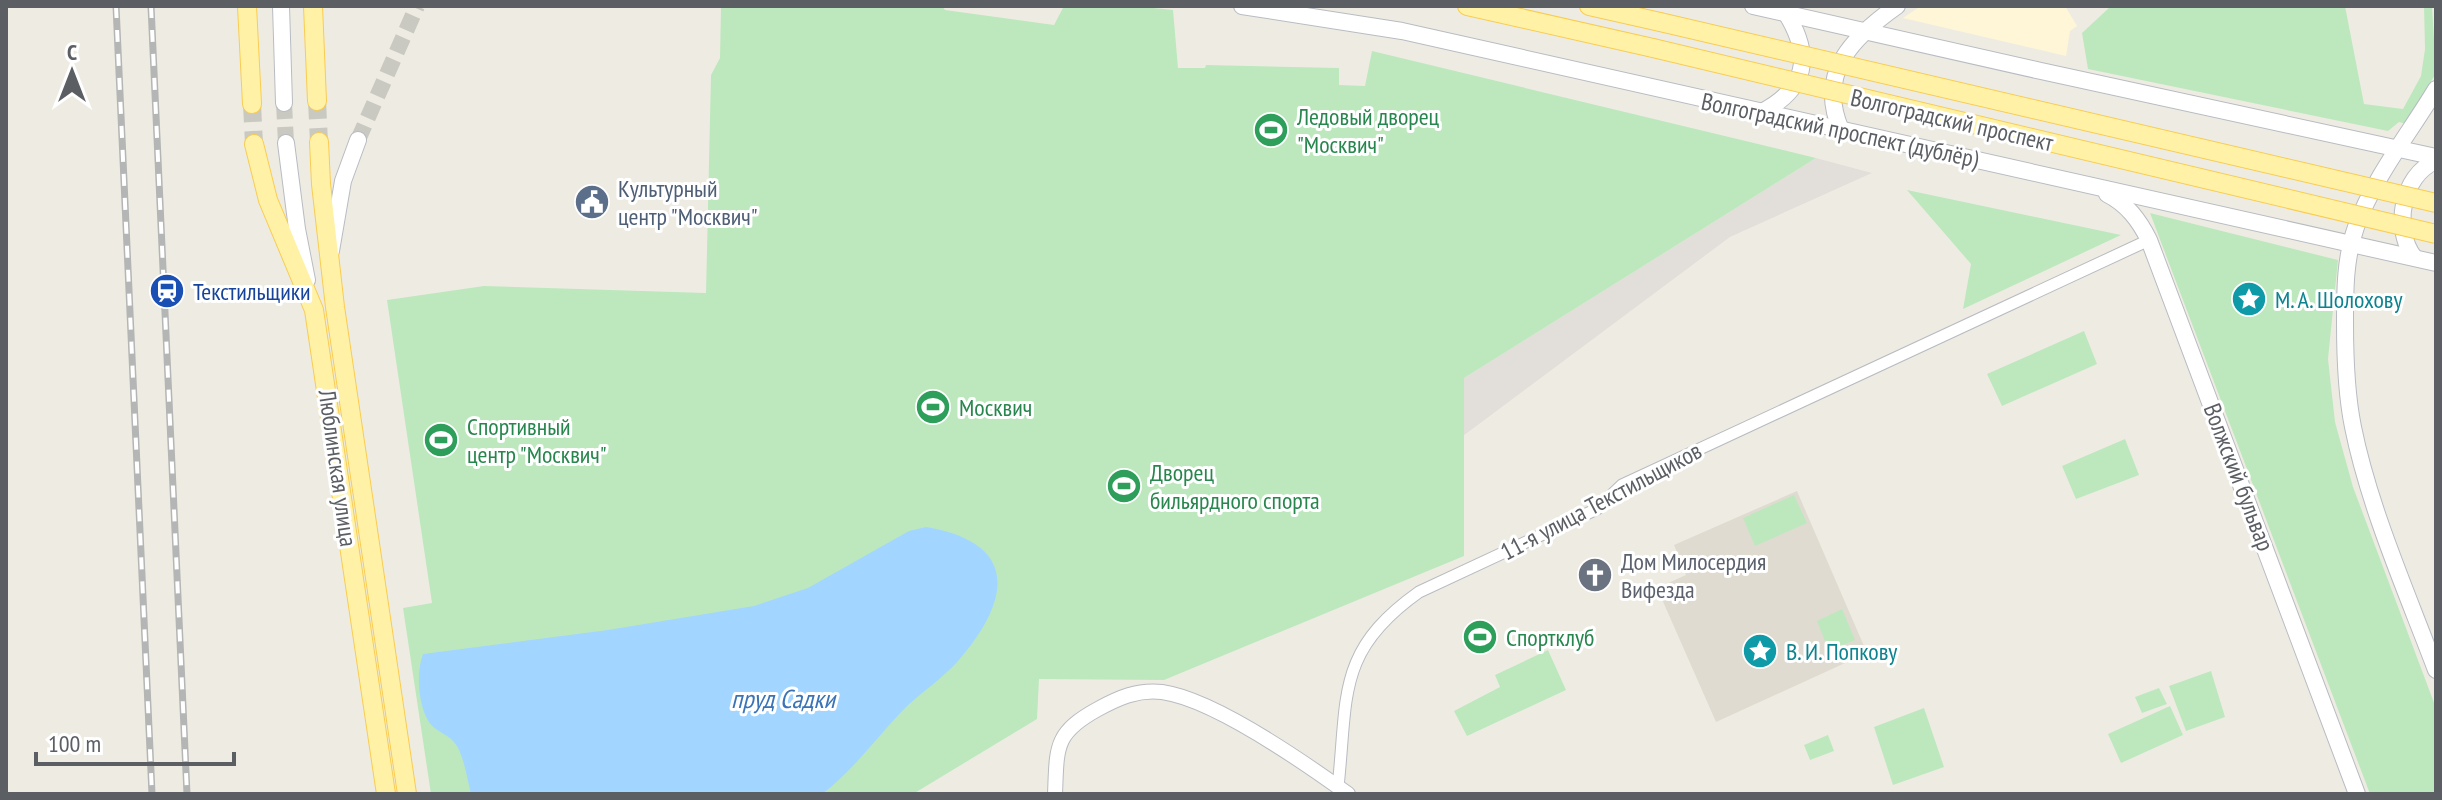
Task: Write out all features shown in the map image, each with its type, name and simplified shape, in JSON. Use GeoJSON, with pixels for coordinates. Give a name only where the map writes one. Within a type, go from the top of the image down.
{"type":"FeatureCollection","features":[{"type":"Feature","properties":{"kind":"main road"},"geometry":{"type":"LineString","coordinates":[[247,6],[252,104]]}},
{"type":"Feature","properties":{"kind":"main road"},"geometry":{"type":"LineString","coordinates":[[281,6],[284,103]]}},
{"type":"Feature","properties":{"kind":"main road"},"geometry":{"type":"LineString","coordinates":[[313,6],[317,101]]}},
{"type":"Feature","properties":{"kind":"main road","name":"Волгоградский проспект (дублёр)"},"geometry":{"type":"LineString","coordinates":[[1242,6],[1402,31],[2436,263]]}},
{"type":"Feature","properties":{"kind":"main road"},"geometry":{"type":"LineString","coordinates":[[1321,6],[1402,31]]}},
{"type":"Feature","properties":{"kind":"main road","name":"Волгоградский проспект"},"geometry":{"type":"LineString","coordinates":[[1467,6],[2436,234]]}},
{"type":"Feature","properties":{"kind":"main road","name":"Волгоградский проспект"},"geometry":{"type":"LineString","coordinates":[[1589,6],[2436,203]]}},
{"type":"Feature","properties":{"kind":"main road"},"geometry":{"type":"LineString","coordinates":[[1753,6],[2436,159]]}},
{"type":"Feature","properties":{"kind":"main road"},"geometry":{"type":"LineString","coordinates":[[1841,130],[1833,100],[1837,71],[1850,46],[1864,30],[1897,6]]}},
{"type":"Feature","properties":{"kind":"main road"},"geometry":{"type":"LineString","coordinates":[[1760,113],[1779,104],[1789,94],[1800,73],[1801,47],[1796,29],[1786,13]]}},
{"type":"Feature","properties":{"kind":"main road"},"geometry":{"type":"LineString","coordinates":[[2436,89],[2370,194],[2352,244],[2345,283],[2345,356],[2353,427],[2389,544],[2436,670]]}},
{"type":"Feature","properties":{"kind":"main road"},"geometry":{"type":"LineString","coordinates":[[330,260],[343,181],[358,140]]}},
{"type":"Feature","properties":{"kind":"main road","name":"Люблинская улица"},"geometry":{"type":"LineString","coordinates":[[319,142],[330,260],[407,794]]}},
{"type":"Feature","properties":{"kind":"main road","name":"Люблинская улица"},"geometry":{"type":"LineString","coordinates":[[286,143],[297,229],[323,365],[386,794]]}},
{"type":"Feature","properties":{"kind":"main road"},"geometry":{"type":"LineString","coordinates":[[254,144],[268,200],[311,298]]}},
{"type":"Feature","properties":{"kind":"main road"},"geometry":{"type":"LineString","coordinates":[[2414,257],[2402,235],[2403,209],[2420,172],[2436,159]]}},
{"type":"Feature","properties":{"kind":"main road","name":"Волжский бульвар"},"geometry":{"type":"LineString","coordinates":[[2088,184],[2120,200],[2131,211],[2149,240],[2357,794]]}},
{"type":"Feature","properties":{"kind":"street","name":"11-я улица Текстильщиков"},"geometry":{"type":"LineString","coordinates":[[1055,794],[1059,749],[1068,728],[1115,699],[1148,692],[1177,695],[1208,708],[1266,740],[1343,790],[1349,681],[1355,661],[1374,630],[1419,592],[1597,509],[1622,485],[2149,240]]}},
{"type":"Feature","properties":{"kind":"shaded area"},"geometry":{"type":"Polygon","coordinates":[[[1921,6],[2065,6],[2077,26],[2070,31],[2066,56],[1903,18],[1921,6]]]}},
{"type":"Feature","properties":{"kind":"shaded area"},"geometry":{"type":"Polygon","coordinates":[[[1816,158],[1872,173],[1730,237],[1463,436],[1464,378],[1816,158]]]}},
{"type":"Feature","properties":{"kind":"shaded area"},"geometry":{"type":"Polygon","coordinates":[[[1797,491],[1867,653],[1716,722],[1657,588],[1686,575],[1674,545],[1797,491]]]}},
{"type":"Feature","properties":{"kind":"green space","name":"Москвич"},"geometry":{"type":"Polygon","coordinates":[[[721,6],[942,6],[945,10],[1054,25],[1064,6],[1134,6],[1173,10],[1178,68],[1205,68],[1206,65],[1339,68],[1339,85],[1365,86],[1372,51],[1816,158],[1464,378],[1464,556],[1164,680],[1039,679],[1037,719],[913,794],[431,794],[403,608],[432,603],[387,300],[484,286],[706,293],[711,75],[720,58],[721,6]]]}},
{"type":"Feature","properties":{"kind":"green space"},"geometry":{"type":"Polygon","coordinates":[[[2111,6],[2345,6],[2364,104],[2403,109],[2421,76],[2425,49],[2424,6],[2432,6],[2436,73],[2406,124],[2399,122],[2388,131],[2088,69],[2082,33],[2111,6]]]}},
{"type":"Feature","properties":{"kind":"green space"},"geometry":{"type":"Polygon","coordinates":[[[1907,190],[2121,235],[1963,309],[1971,264],[1907,190]]]}},
{"type":"Feature","properties":{"kind":"green space"},"geometry":{"type":"Polygon","coordinates":[[[2150,213],[2338,260],[2328,359],[2335,422],[2353,487],[2436,708],[2436,794],[2370,794],[2150,213]]]}},
{"type":"Feature","properties":{"kind":"green space"},"geometry":{"type":"Polygon","coordinates":[[[2084,331],[2097,364],[2002,406],[1987,374],[2084,331]]]}},
{"type":"Feature","properties":{"kind":"green space"},"geometry":{"type":"Polygon","coordinates":[[[2125,439],[2139,475],[2076,499],[2062,466],[2125,439]]]}},
{"type":"Feature","properties":{"kind":"green space"},"geometry":{"type":"Polygon","coordinates":[[[1794,495],[1807,523],[1755,546],[1743,518],[1794,495]]]}},
{"type":"Feature","properties":{"kind":"green space"},"geometry":{"type":"Polygon","coordinates":[[[1842,609],[1855,640],[1829,651],[1817,621],[1842,609]]]}},
{"type":"Feature","properties":{"kind":"green space"},"geometry":{"type":"Polygon","coordinates":[[[1548,650],[1566,690],[1467,736],[1454,711],[1500,687],[1495,675],[1548,650]]]}},
{"type":"Feature","properties":{"kind":"green space"},"geometry":{"type":"Polygon","coordinates":[[[2211,671],[2225,717],[2186,731],[2169,686],[2211,671]]]}},
{"type":"Feature","properties":{"kind":"green space"},"geometry":{"type":"Polygon","coordinates":[[[2159,688],[2167,704],[2142,713],[2135,697],[2159,688]]]}},
{"type":"Feature","properties":{"kind":"green space"},"geometry":{"type":"Polygon","coordinates":[[[2170,706],[2183,735],[2121,763],[2108,734],[2170,706]]]}},
{"type":"Feature","properties":{"kind":"green space"},"geometry":{"type":"Polygon","coordinates":[[[1924,708],[1944,767],[1893,785],[1874,727],[1924,708]]]}},
{"type":"Feature","properties":{"kind":"green space"},"geometry":{"type":"Polygon","coordinates":[[[1828,735],[1834,751],[1810,760],[1804,745],[1828,735]]]}},
{"type":"Feature","properties":{"kind":"water","name":"пруд Садки"},"geometry":{"type":"Polygon","coordinates":[[[926,527],[957,535],[978,546],[991,560],[997,577],[996,596],[989,617],[958,661],[903,710],[854,765],[822,794],[471,794],[457,746],[432,725],[422,707],[419,670],[423,654],[608,630],[754,606],[808,588],[909,531],[926,527]]]}},
{"type":"Feature","properties":{"kind":"tunnel"},"geometry":{"type":"LineString","coordinates":[[358,140],[417,6]]}},
{"type":"Feature","properties":{"kind":"tunnel"},"geometry":{"type":"LineString","coordinates":[[317,101],[319,142]]}},
{"type":"Feature","properties":{"kind":"tunnel"},"geometry":{"type":"LineString","coordinates":[[284,103],[286,143]]}},
{"type":"Feature","properties":{"kind":"tunnel"},"geometry":{"type":"LineString","coordinates":[[252,104],[254,144]]}},
{"type":"Feature","properties":{"kind":"railway"},"geometry":{"type":"LineString","coordinates":[[116,6],[152,794]]}},
{"type":"Feature","properties":{"kind":"railway"},"geometry":{"type":"LineString","coordinates":[[151,6],[187,794]]}},
{"type":"Feature","properties":{"kind":"place","name":"Ледовый дворец \"Москвич\""},"geometry":{"type":"Point","coordinates":[1271,130]}},
{"type":"Feature","properties":{"kind":"place","name":"Культурный центр \"Москвич\""},"geometry":{"type":"Point","coordinates":[592,202]}},
{"type":"Feature","properties":{"kind":"place","name":"Текстильщики"},"geometry":{"type":"Point","coordinates":[167,291]}},
{"type":"Feature","properties":{"kind":"place","name":"М. А. Шолохову"},"geometry":{"type":"Point","coordinates":[2249,299]}},
{"type":"Feature","properties":{"kind":"place","name":"Москвич"},"geometry":{"type":"Point","coordinates":[933,407]}},
{"type":"Feature","properties":{"kind":"place","name":"Спортивный центр \"Москвич\""},"geometry":{"type":"Point","coordinates":[441,440]}},
{"type":"Feature","properties":{"kind":"place","name":"Дворец бильярдного спорта"},"geometry":{"type":"Point","coordinates":[1124,486]}},
{"type":"Feature","properties":{"kind":"place","name":"Дом Милосердия Вифезда"},"geometry":{"type":"Point","coordinates":[1595,575]}},
{"type":"Feature","properties":{"kind":"place","name":"Спортклуб"},"geometry":{"type":"Point","coordinates":[1480,637]}},
{"type":"Feature","properties":{"kind":"place","name":"В. И. Попкову"},"geometry":{"type":"Point","coordinates":[1760,651]}}]}
